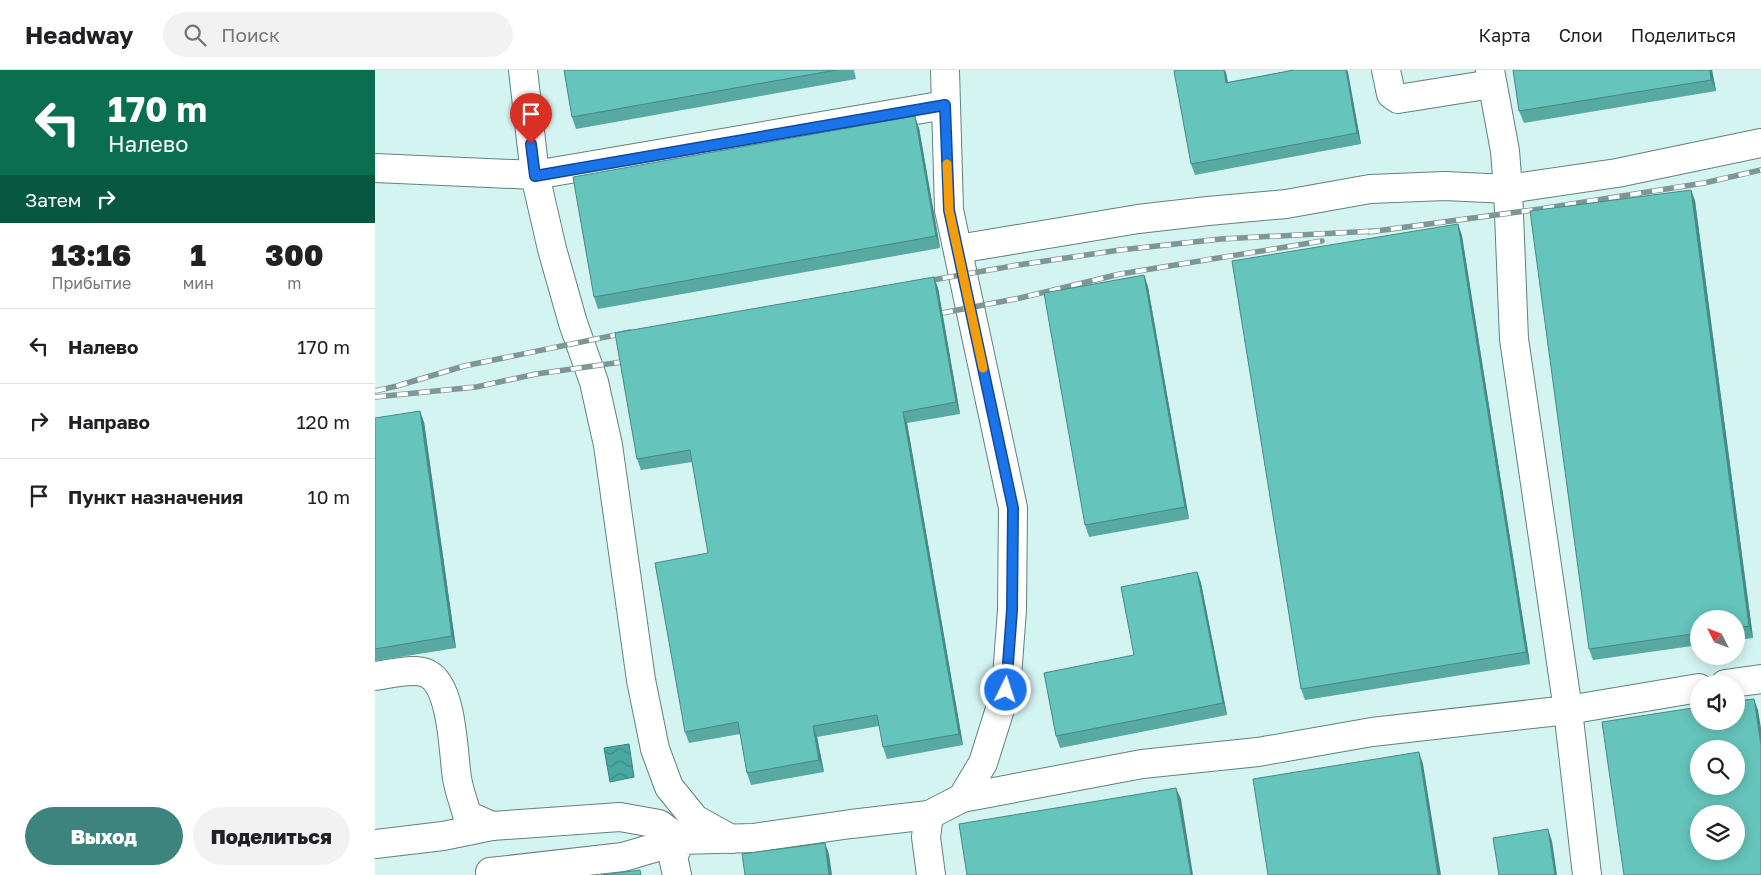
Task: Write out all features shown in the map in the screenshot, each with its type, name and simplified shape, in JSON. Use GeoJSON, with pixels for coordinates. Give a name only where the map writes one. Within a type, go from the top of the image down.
{"type":"FeatureCollection","features":[{"type":"Feature","properties":{"kind":"lane"},"geometry":{"type":"LineString","coordinates":[[523,70],[535,176],[552,249],[573,323],[594,382],[608,445],[641,680],[655,749],[669,787],[695,819],[731,839]]}},
{"type":"Feature","properties":{"kind":"lane"},"geometry":{"type":"LineString","coordinates":[[945,70],[949,210],[1013,508],[1012,610],[1006,690],[983,763],[962,798]]}},
{"type":"Feature","properties":{"kind":"lane"},"geometry":{"type":"LineString","coordinates":[[1386,70],[1391,94],[1398,99],[1491,77],[1505,151],[1514,339],[1568,710],[1587,875]]}},
{"type":"Feature","properties":{"kind":"lane"},"geometry":{"type":"LineString","coordinates":[[375,168],[535,176],[945,105]]}},
{"type":"Feature","properties":{"kind":"lane"},"geometry":{"type":"LineString","coordinates":[[958,249],[1139,219],[1286,204],[1370,189],[1445,186],[1508,189],[1617,172],[1761,143]]}},
{"type":"Feature","properties":{"kind":"lane"},"geometry":{"type":"LineString","coordinates":[[375,676],[415,671],[427,673],[435,679],[444,697],[454,734],[457,779],[467,815],[492,826]]}},
{"type":"Feature","properties":{"kind":"lane"},"geometry":{"type":"LineString","coordinates":[[1745,681],[1761,678]]}},
{"type":"Feature","properties":{"kind":"lane"},"geometry":{"type":"LineString","coordinates":[[490,872],[565,868],[623,857],[681,840],[753,838],[929,815],[962,798],[1142,764],[1259,752],[1372,732],[1568,710],[1690,690]]}},
{"type":"Feature","properties":{"kind":"lane"},"geometry":{"type":"LineString","coordinates":[[929,815],[926,837],[931,875]]}},
{"type":"Feature","properties":{"kind":"lane"},"geometry":{"type":"LineString","coordinates":[[375,844],[443,836],[492,826],[620,817],[659,824],[681,840]]}},
{"type":"Feature","properties":{"kind":"lane"},"geometry":{"type":"LineString","coordinates":[[677,875],[673,857],[681,840]]}},
{"type":"Feature","properties":{"kind":"water"},"geometry":{"type":"Polygon","coordinates":[[[629,744],[634,777],[610,782],[604,748],[629,744]]]}},
{"type":"Feature","properties":{"kind":"building"},"geometry":{"type":"Polygon","coordinates":[[[564,70],[836,70],[572,117],[564,70]]]}},
{"type":"Feature","properties":{"kind":"building"},"geometry":{"type":"Polygon","coordinates":[[[1224,70],[1226,83],[1294,70],[1346,70],[1357,133],[1191,164],[1174,71],[1224,70]]]}},
{"type":"Feature","properties":{"kind":"building"},"geometry":{"type":"Polygon","coordinates":[[[1513,70],[1710,70],[1711,80],[1519,111],[1513,70]]]}},
{"type":"Feature","properties":{"kind":"building"},"geometry":{"type":"Polygon","coordinates":[[[915,116],[936,236],[594,297],[573,177],[915,116]]]}},
{"type":"Feature","properties":{"kind":"building"},"geometry":{"type":"Polygon","coordinates":[[[1691,190],[1749,626],[1745,627],[1745,610],[1690,610],[1690,634],[1589,649],[1530,211],[1691,190]]]}},
{"type":"Feature","properties":{"kind":"building"},"geometry":{"type":"Polygon","coordinates":[[[1458,224],[1526,652],[1301,689],[1232,261],[1458,224]]]}},
{"type":"Feature","properties":{"kind":"building"},"geometry":{"type":"Polygon","coordinates":[[[1144,275],[1185,507],[1085,525],[1044,293],[1144,275]]]}},
{"type":"Feature","properties":{"kind":"building"},"geometry":{"type":"Polygon","coordinates":[[[934,277],[956,402],[903,412],[959,734],[883,747],[877,715],[813,726],[819,760],[747,773],[738,722],[685,732],[655,563],[708,553],[690,450],[637,459],[615,333],[934,277]]]}},
{"type":"Feature","properties":{"kind":"building"},"geometry":{"type":"Polygon","coordinates":[[[420,411],[452,636],[375,649],[375,418],[420,411]]]}},
{"type":"Feature","properties":{"kind":"building"},"geometry":{"type":"Polygon","coordinates":[[[1197,572],[1223,703],[1056,736],[1044,673],[1134,655],[1121,587],[1197,572]]]}},
{"type":"Feature","properties":{"kind":"building"},"geometry":{"type":"Polygon","coordinates":[[[1754,699],[1761,745],[1761,875],[1624,875],[1602,722],[1690,708],[1690,730],[1745,730],[1745,700],[1754,699]]]}},
{"type":"Feature","properties":{"kind":"building"},"geometry":{"type":"Polygon","coordinates":[[[1419,752],[1438,875],[1268,875],[1253,779],[1419,752]]]}},
{"type":"Feature","properties":{"kind":"building"},"geometry":{"type":"Polygon","coordinates":[[[1176,788],[1191,875],[967,875],[959,824],[1176,788]]]}},
{"type":"Feature","properties":{"kind":"building"},"geometry":{"type":"Polygon","coordinates":[[[1548,829],[1555,875],[1499,875],[1493,838],[1548,829]]]}},
{"type":"Feature","properties":{"kind":"building"},"geometry":{"type":"Polygon","coordinates":[[[825,843],[829,875],[745,875],[742,854],[825,843]]]}},
{"type":"Feature","properties":{"kind":"building"},"geometry":{"type":"Polygon","coordinates":[[[640,870],[641,875],[601,875],[640,870]]]}},
{"type":"Feature","properties":{"kind":"railway"},"geometry":{"type":"LineString","coordinates":[[1369,232],[1540,209],[1704,183],[1761,170]]}},
{"type":"Feature","properties":{"kind":"railway"},"geometry":{"type":"LineString","coordinates":[[921,282],[1120,250],[1221,239],[1375,231]]}},
{"type":"Feature","properties":{"kind":"railway"},"geometry":{"type":"LineString","coordinates":[[942,313],[1020,298],[1120,274],[1322,241]]}},
{"type":"Feature","properties":{"kind":"railway"},"geometry":{"type":"LineString","coordinates":[[375,391],[464,366],[630,332]]}},
{"type":"Feature","properties":{"kind":"railway"},"geometry":{"type":"LineString","coordinates":[[375,397],[476,387],[536,374],[622,362]]}},
{"type":"Feature","properties":{"kind":"slow traffic"},"geometry":{"type":"LineString","coordinates":[[947,164],[949,210],[983,368]]}},
{"type":"Feature","properties":{"kind":"route"},"geometry":{"type":"LineString","coordinates":[[531,144],[535,176],[945,105],[949,210],[1013,508],[1012,610],[1006,690]]}}]}
